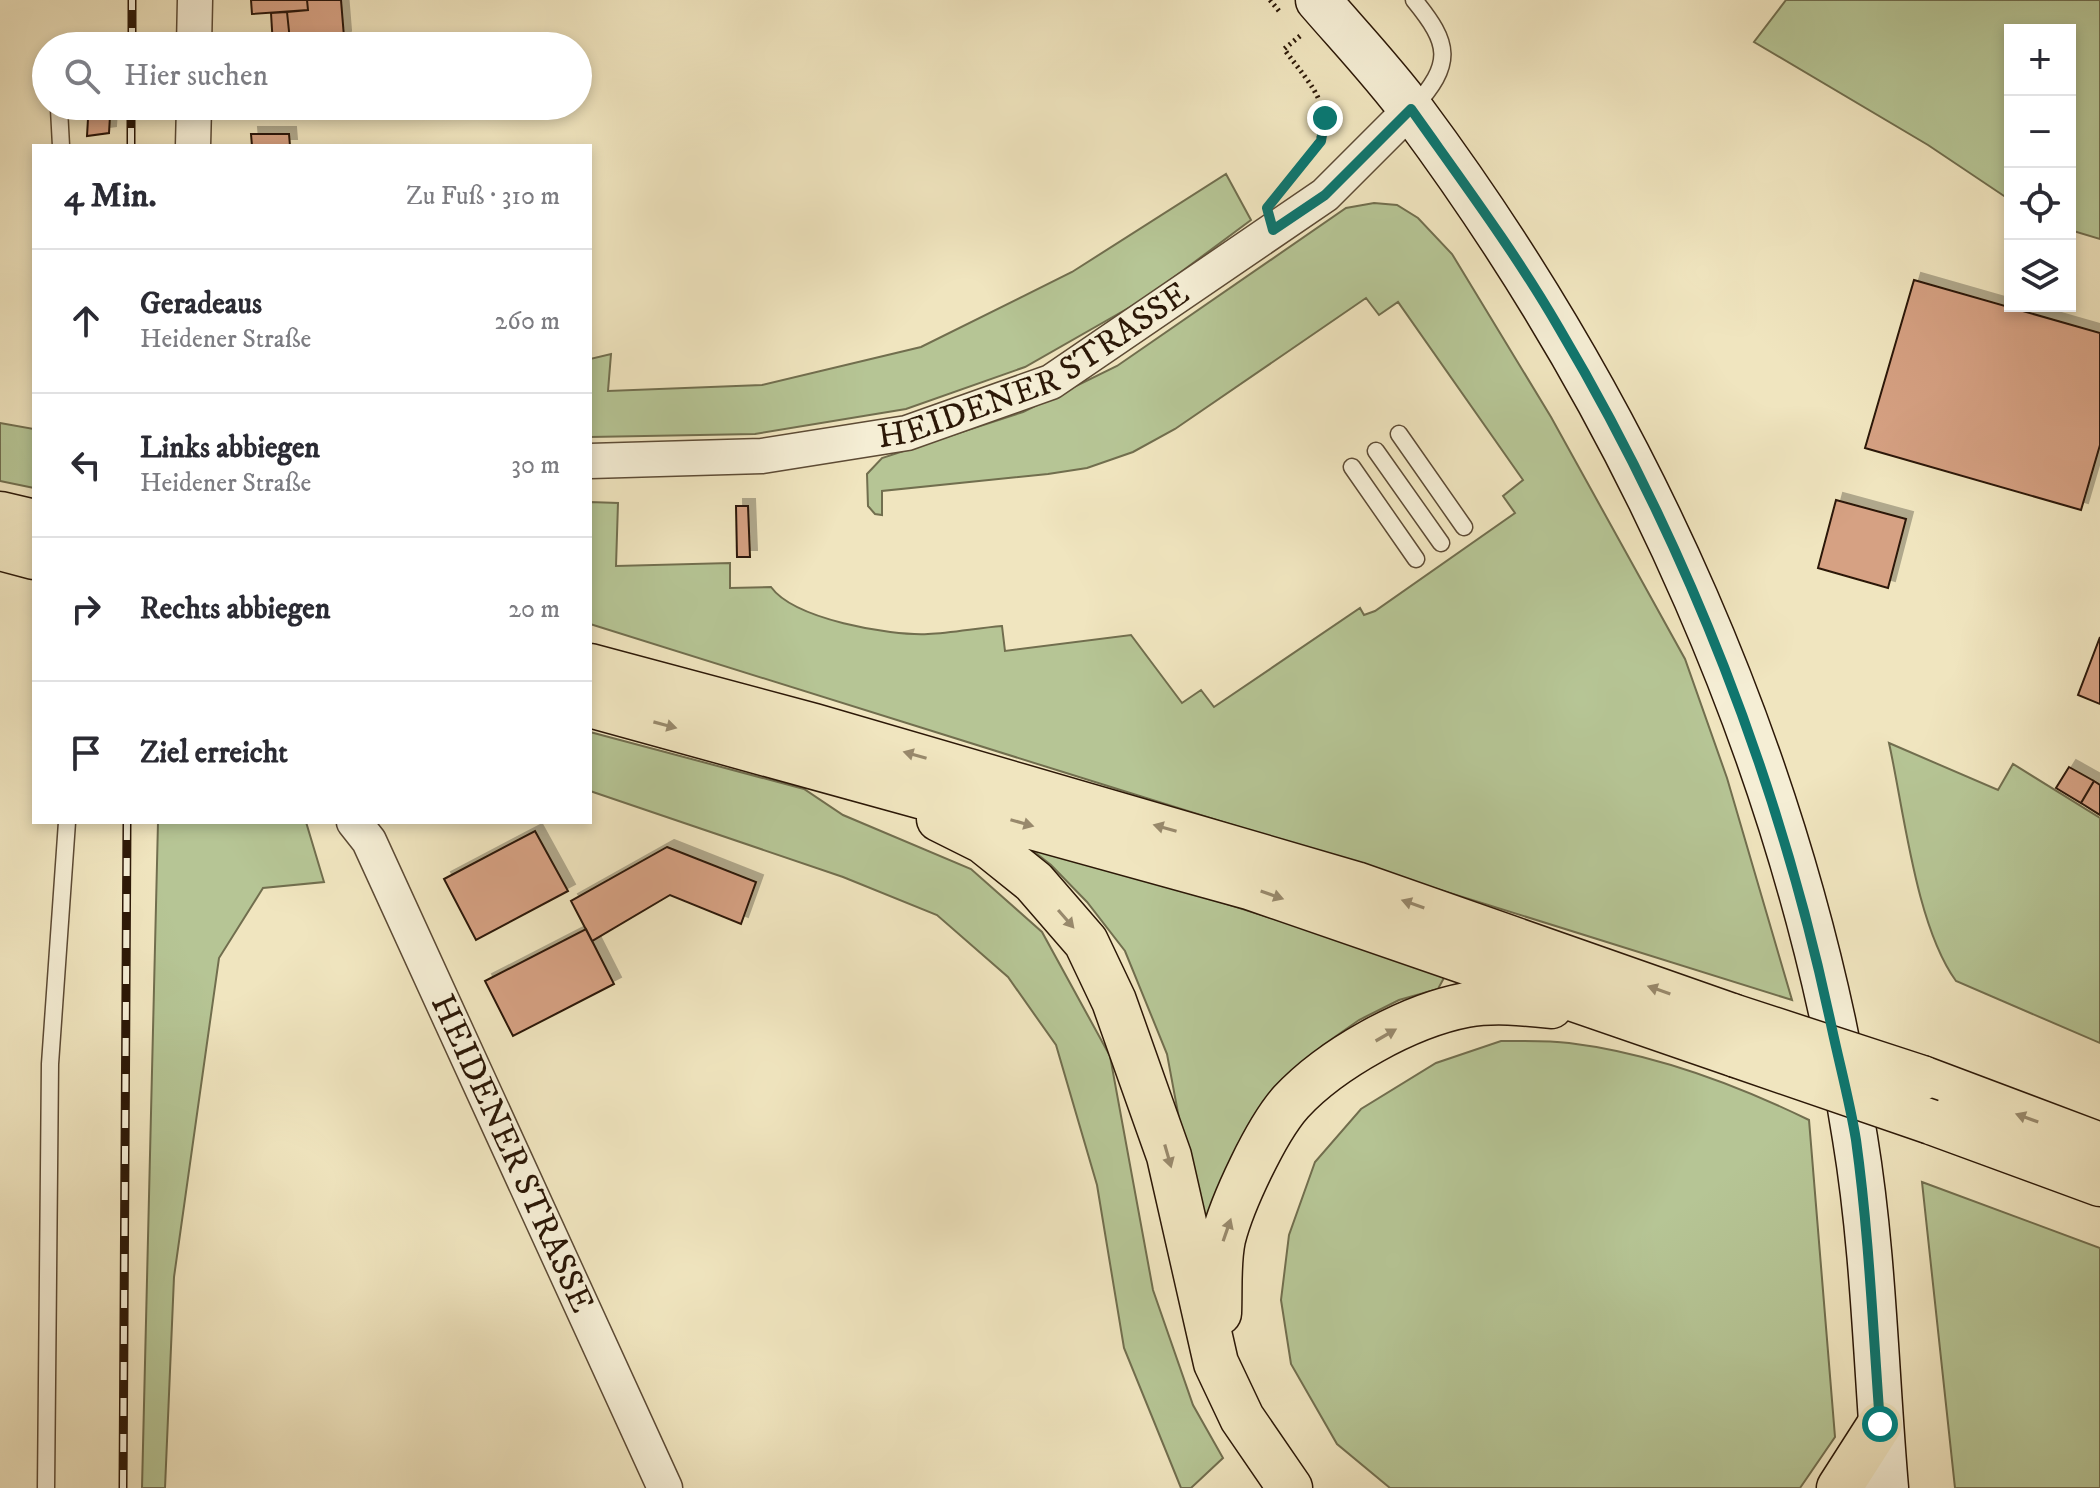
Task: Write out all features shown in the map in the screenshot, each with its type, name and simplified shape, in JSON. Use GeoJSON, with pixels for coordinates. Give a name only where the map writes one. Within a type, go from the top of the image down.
{"type":"FeatureCollection","features":[{"type":"Feature","properties":{"kind":"highway"},"geometry":{"type":"LineString","coordinates":[[0,514],[32,522]]}},
{"type":"Feature","properties":{"kind":"highway"},"geometry":{"type":"LineString","coordinates":[[0,548],[32,556]]}},
{"type":"Feature","properties":{"kind":"highway"},"geometry":{"type":"LineString","coordinates":[[592,667],[814,726],[1356,884],[1734,1036],[1931,1122],[2100,1184]]}},
{"type":"Feature","properties":{"kind":"highway"},"geometry":{"type":"LineString","coordinates":[[592,706],[1249,887],[1734,1036]]}},
{"type":"Feature","properties":{"kind":"highway"},"geometry":{"type":"LineString","coordinates":[[812,765],[926,812],[983,841],[1034,882],[1086,942],[1114,1001],[1169,1156],[1216,1363],[1242,1418],[1290,1488]]}},
{"type":"Feature","properties":{"kind":"highway"},"geometry":{"type":"LineString","coordinates":[[1216,1363],[1223,1240],[1246,1177],[1290,1103],[1340,1062],[1394,1029],[1466,1005],[1522,1003],[1734,1036],[1922,1078],[2100,1145]]}},
{"type":"Feature","properties":{"kind":"highway"},"geometry":{"type":"LineString","coordinates":[[1839,1488],[1880,1424]]}},
{"type":"Feature","properties":{"kind":"main road"},"geometry":{"type":"LineString","coordinates":[[1323,6],[1411,109],[1511,250],[1597,395],[1659,513],[1747,725],[1817,958],[1855,1139],[1886,1488]]}},
{"type":"Feature","properties":{"kind":"street"},"geometry":{"type":"LineString","coordinates":[[194,32],[195,0]]}},
{"type":"Feature","properties":{"kind":"street","name":"HEIDENER STRASSE"},"geometry":{"type":"LineString","coordinates":[[592,461],[762,456],[907,433],[1051,382],[1325,195],[1411,109]]}},
{"type":"Feature","properties":{"kind":"street"},"geometry":{"type":"LineString","coordinates":[[193,144],[194,120]]}},
{"type":"Feature","properties":{"kind":"street","name":"HEIDENER STRASSE"},"geometry":{"type":"LineString","coordinates":[[356,824],[369,841],[665,1488]]}},
{"type":"Feature","properties":{"kind":"lane"},"geometry":{"type":"LineString","coordinates":[[1411,109],[1430,89],[1444,48],[1440,32],[1414,0]]}},
{"type":"Feature","properties":{"kind":"lane"},"geometry":{"type":"LineString","coordinates":[[60,120],[61,144]]}},
{"type":"Feature","properties":{"kind":"lane"},"geometry":{"type":"LineString","coordinates":[[1399,434],[1464,527]]}},
{"type":"Feature","properties":{"kind":"lane"},"geometry":{"type":"LineString","coordinates":[[1376,451],[1441,543]]}},
{"type":"Feature","properties":{"kind":"lane"},"geometry":{"type":"LineString","coordinates":[[1352,467],[1416,559]]}},
{"type":"Feature","properties":{"kind":"lane"},"geometry":{"type":"LineString","coordinates":[[46,1488],[50,1064],[67,824]]}},
{"type":"Feature","properties":{"kind":"path"},"geometry":{"type":"LineString","coordinates":[[1299,171],[1321,141],[1325,118],[1319,97],[1284,49],[1323,6]]}},
{"type":"Feature","properties":{"kind":"green space"},"geometry":{"type":"Polygon","coordinates":[[[1786,0],[2100,0],[2100,239],[2076,232],[2076,24],[2004,24],[2004,196],[1928,145],[1754,42],[1786,0]]]}},
{"type":"Feature","properties":{"kind":"green space"},"geometry":{"type":"Polygon","coordinates":[[[1226,174],[1251,220],[1146,298],[1025,367],[906,409],[755,434],[592,437],[592,359],[611,354],[608,391],[762,385],[921,347],[1072,272],[1226,174]]]}},
{"type":"Feature","properties":{"kind":"green space"},"geometry":{"type":"Polygon","coordinates":[[[1374,203],[1397,205],[1418,218],[1452,254],[1551,417],[1685,659],[1727,778],[1792,1000],[592,625],[592,502],[618,503],[616,566],[730,563],[730,588],[771,587],[783,598],[820,616],[890,632],[928,634],[1002,626],[1005,651],[1131,635],[1182,703],[1201,690],[1214,707],[1360,608],[1364,615],[1375,611],[1515,513],[1503,496],[1523,480],[1398,302],[1379,315],[1366,298],[1175,429],[1133,452],[1087,468],[882,491],[882,515],[875,514],[868,506],[867,474],[882,458],[1023,412],[1117,366],[1346,208],[1374,203]]]}},
{"type":"Feature","properties":{"kind":"green space"},"geometry":{"type":"Polygon","coordinates":[[[0,423],[32,429],[32,488],[0,481],[0,423]]]}},
{"type":"Feature","properties":{"kind":"green space"},"geometry":{"type":"Polygon","coordinates":[[[592,733],[804,789],[843,815],[971,869],[1042,932],[1110,1056],[1153,1290],[1193,1405],[1223,1458],[1191,1488],[1181,1488],[1124,1348],[1097,1185],[1056,1045],[1008,977],[937,915],[843,877],[592,792],[592,733]]]}},
{"type":"Feature","properties":{"kind":"green space"},"geometry":{"type":"Polygon","coordinates":[[[1889,743],[1998,790],[2013,764],[2100,818],[2100,1043],[1956,981],[1942,958],[1921,899],[1889,743]]]}},
{"type":"Feature","properties":{"kind":"green space"},"geometry":{"type":"Polygon","coordinates":[[[158,824],[307,824],[324,882],[263,888],[219,958],[174,1277],[165,1488],[142,1488],[158,824]]]}},
{"type":"Feature","properties":{"kind":"green space"},"geometry":{"type":"Polygon","coordinates":[[[1027,840],[1446,974],[1438,989],[1399,1000],[1359,1020],[1322,1046],[1264,1103],[1203,1247],[1167,1054],[1125,951],[1087,902],[1051,865],[1023,843],[1027,840]]]}},
{"type":"Feature","properties":{"kind":"green space"},"geometry":{"type":"Polygon","coordinates":[[[1501,1041],[1561,1042],[1631,1054],[1722,1082],[1809,1120],[1835,1437],[1800,1488],[1390,1488],[1337,1444],[1291,1364],[1281,1300],[1289,1235],[1315,1162],[1361,1109],[1436,1063],[1501,1041]]]}},
{"type":"Feature","properties":{"kind":"green space"},"geometry":{"type":"Polygon","coordinates":[[[1922,1182],[2100,1248],[2100,1488],[1955,1488],[1922,1182]]]}},
{"type":"Feature","properties":{"kind":"building"},"geometry":{"type":"Polygon","coordinates":[[[251,0],[307,0],[308,10],[252,14],[251,0]]]}},
{"type":"Feature","properties":{"kind":"building"},"geometry":{"type":"Polygon","coordinates":[[[307,0],[341,0],[344,32],[289,32],[287,12],[308,10],[307,0]]]}},
{"type":"Feature","properties":{"kind":"building"},"geometry":{"type":"Polygon","coordinates":[[[287,12],[289,32],[272,32],[271,13],[287,12]]]}},
{"type":"Feature","properties":{"kind":"building"},"geometry":{"type":"Polygon","coordinates":[[[88,120],[110,120],[109,133],[87,136],[88,120]]]}},
{"type":"Feature","properties":{"kind":"building"},"geometry":{"type":"Polygon","coordinates":[[[251,134],[289,134],[290,144],[252,144],[251,134]]]}},
{"type":"Feature","properties":{"kind":"building"},"geometry":{"type":"Polygon","coordinates":[[[1914,280],[2004,306],[2004,312],[2026,312],[2100,333],[2100,445],[2081,510],[1865,448],[1914,280]]]}},
{"type":"Feature","properties":{"kind":"building"},"geometry":{"type":"Polygon","coordinates":[[[1836,500],[1906,519],[1888,588],[1818,568],[1836,500]]]}},
{"type":"Feature","properties":{"kind":"building"},"geometry":{"type":"Polygon","coordinates":[[[736,506],[748,506],[750,557],[737,557],[736,506]]]}},
{"type":"Feature","properties":{"kind":"building"},"geometry":{"type":"Polygon","coordinates":[[[2100,637],[2100,704],[2078,695],[2100,637]]]}},
{"type":"Feature","properties":{"kind":"building"},"geometry":{"type":"Polygon","coordinates":[[[2069,767],[2094,781],[2081,803],[2056,788],[2069,767]]]}},
{"type":"Feature","properties":{"kind":"building"},"geometry":{"type":"Polygon","coordinates":[[[2094,781],[2100,785],[2100,815],[2081,803],[2094,781]]]}},
{"type":"Feature","properties":{"kind":"building"},"geometry":{"type":"Polygon","coordinates":[[[535,831],[568,891],[476,940],[444,879],[535,831]]]}},
{"type":"Feature","properties":{"kind":"building"},"geometry":{"type":"Polygon","coordinates":[[[667,847],[756,882],[741,924],[670,895],[592,941],[571,901],[667,847]]]}},
{"type":"Feature","properties":{"kind":"building"},"geometry":{"type":"Polygon","coordinates":[[[586,929],[614,984],[513,1036],[485,981],[586,929]]]}},
{"type":"Feature","properties":{"kind":"railway"},"geometry":{"type":"LineString","coordinates":[[132,0],[132,32]]}},
{"type":"Feature","properties":{"kind":"railway"},"geometry":{"type":"LineString","coordinates":[[131,120],[131,144]]}},
{"type":"Feature","properties":{"kind":"railway"},"geometry":{"type":"LineString","coordinates":[[123,1488],[127,824]]}},
{"type":"Feature","properties":{"kind":"route"},"geometry":{"type":"LineString","coordinates":[[1325,118],[1321,141],[1267,208],[1273,230],[1325,195],[1411,109],[1511,250],[1560,328],[1659,513],[1702,614],[1747,725],[1786,846],[1817,958],[1855,1139],[1880,1424]]}}]}
